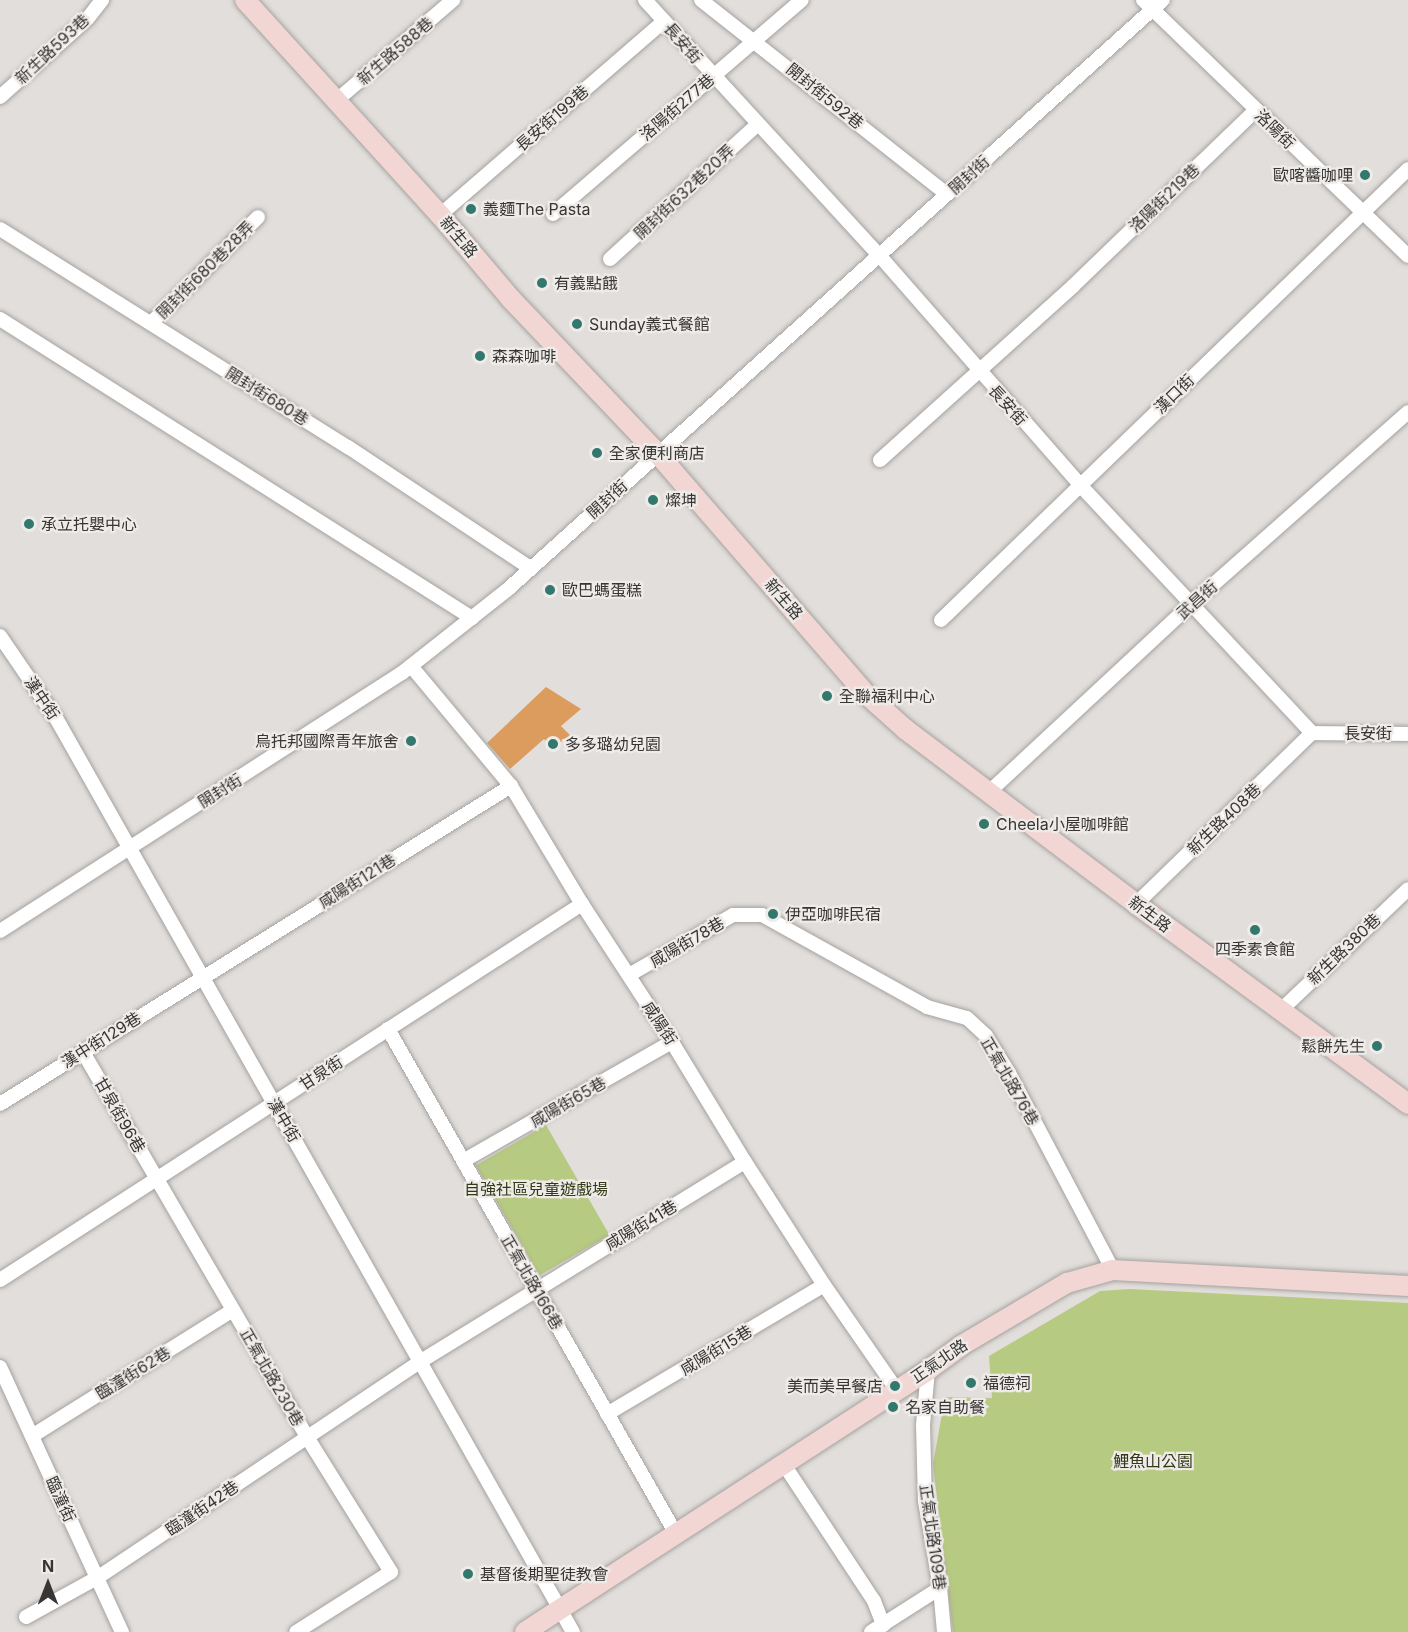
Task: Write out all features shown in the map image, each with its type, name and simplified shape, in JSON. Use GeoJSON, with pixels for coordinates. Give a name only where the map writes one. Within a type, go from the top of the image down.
{"type":"FeatureCollection","features":[{"type":"Feature","properties":{"kind":"street","name":"新生路593巷"},"geometry":{"type":"LineString","coordinates":[[0,97],[88,18],[102,0]]}},
{"type":"Feature","properties":{"kind":"street","name":"新生路"},"geometry":{"type":"LineString","coordinates":[[245,0],[440,214],[511,299],[658,454],[867,695],[905,729],[990,791],[1136,904],[1408,1104]]}},
{"type":"Feature","properties":{"kind":"street","name":"新生路588巷"},"geometry":{"type":"LineString","coordinates":[[336,101],[453,0]]}},
{"type":"Feature","properties":{"kind":"street","name":"長安街"},"geometry":{"type":"LineString","coordinates":[[645,0],[757,125],[879,255],[977,371],[1080,485],[1312,734],[1408,734]]}},
{"type":"Feature","properties":{"kind":"street","name":"開封街592巷"},"geometry":{"type":"LineString","coordinates":[[701,0],[947,194]]}},
{"type":"Feature","properties":{"kind":"street","name":"洛陽街277巷"},"geometry":{"type":"LineString","coordinates":[[553,214],[801,0]]}},
{"type":"Feature","properties":{"kind":"street","name":"洛陽街"},"geometry":{"type":"LineString","coordinates":[[1153,3],[1256,110],[1408,255]]}},
{"type":"Feature","properties":{"kind":"street","name":"開封街"},"geometry":{"type":"LineString","coordinates":[[0,931],[308,736],[411,666],[472,618],[531,568],[947,194],[1153,3]]}},
{"type":"Feature","properties":{"kind":"street","name":"長安街199巷"},"geometry":{"type":"LineString","coordinates":[[440,214],[664,21]]}},
{"type":"Feature","properties":{"kind":"street","name":"洛陽街219巷"},"geometry":{"type":"LineString","coordinates":[[880,460],[1073,286],[1256,110]]}},
{"type":"Feature","properties":{"kind":"street","name":"開封街632巷20弄"},"geometry":{"type":"LineString","coordinates":[[610,259],[757,125]]}},
{"type":"Feature","properties":{"kind":"street","name":"漢口街"},"geometry":{"type":"LineString","coordinates":[[941,620],[1408,169]]}},
{"type":"Feature","properties":{"kind":"street","name":"開封街680巷28弄"},"geometry":{"type":"LineString","coordinates":[[152,322],[258,217]]}},
{"type":"Feature","properties":{"kind":"street","name":"開封街680巷"},"geometry":{"type":"LineString","coordinates":[[0,229],[152,322],[348,447],[531,568]]}},
{"type":"Feature","properties":{"kind":"street"},"geometry":{"type":"LineString","coordinates":[[0,319],[472,618]]}},
{"type":"Feature","properties":{"kind":"street","name":"武昌街"},"geometry":{"type":"LineString","coordinates":[[990,791],[1190,605],[1408,412]]}},
{"type":"Feature","properties":{"kind":"street","name":"漢中街"},"geometry":{"type":"LineString","coordinates":[[0,636],[56,718],[573,1632]]}},
{"type":"Feature","properties":{"kind":"street","name":"咸陽街"},"geometry":{"type":"LineString","coordinates":[[411,666],[511,786],[582,904],[672,1042],[824,1286],[896,1389]]}},
{"type":"Feature","properties":{"kind":"street","name":"新生路408巷"},"geometry":{"type":"LineString","coordinates":[[1136,904],[1312,734]]}},
{"type":"Feature","properties":{"kind":"street","name":"咸陽街121巷"},"geometry":{"type":"LineString","coordinates":[[202,977],[511,786]]}},
{"type":"Feature","properties":{"kind":"street","name":"新生路380巷"},"geometry":{"type":"LineString","coordinates":[[1281,1010],[1408,889]]}},
{"type":"Feature","properties":{"kind":"street","name":"甘泉街"},"geometry":{"type":"LineString","coordinates":[[0,1280],[582,904]]}},
{"type":"Feature","properties":{"kind":"street","name":"咸陽街78巷"},"geometry":{"type":"LineString","coordinates":[[629,975],[733,915],[746,914]]}},
{"type":"Feature","properties":{"kind":"street","name":"正氣北路76巷"},"geometry":{"type":"LineString","coordinates":[[746,914],[762,915],[927,1007],[967,1018],[977,1026],[1009,1073],[1113,1270]]}},
{"type":"Feature","properties":{"kind":"street","name":"漢中街129巷"},"geometry":{"type":"LineString","coordinates":[[0,1104],[202,977]]}},
{"type":"Feature","properties":{"kind":"street","name":"正氣北路166巷"},"geometry":{"type":"LineString","coordinates":[[388,1029],[676,1534]]}},
{"type":"Feature","properties":{"kind":"street","name":"咸陽街65巷"},"geometry":{"type":"LineString","coordinates":[[463,1161],[672,1042]]}},
{"type":"Feature","properties":{"kind":"street","name":"甘泉街96巷"},"geometry":{"type":"LineString","coordinates":[[83,1052],[157,1179]]}},
{"type":"Feature","properties":{"kind":"street","name":"咸陽街41巷"},"geometry":{"type":"LineString","coordinates":[[421,1361],[745,1162]]}},
{"type":"Feature","properties":{"kind":"street","name":"正氣北路230巷"},"geometry":{"type":"LineString","coordinates":[[157,1179],[307,1437],[391,1572],[296,1632]]}},
{"type":"Feature","properties":{"kind":"street","name":"正氣北路"},"geometry":{"type":"LineString","coordinates":[[525,1632],[928,1370],[962,1345],[1067,1282],[1113,1270],[1408,1286]]}},
{"type":"Feature","properties":{"kind":"street","name":"咸陽街15巷"},"geometry":{"type":"LineString","coordinates":[[607,1414],[824,1286]]}},
{"type":"Feature","properties":{"kind":"street","name":"臨潼街62巷"},"geometry":{"type":"LineString","coordinates":[[32,1436],[233,1310]]}},
{"type":"Feature","properties":{"kind":"street","name":"臨潼街42巷"},"geometry":{"type":"LineString","coordinates":[[26,1617],[97,1578],[421,1361]]}},
{"type":"Feature","properties":{"kind":"street","name":"臨潼街"},"geometry":{"type":"LineString","coordinates":[[0,1366],[122,1632]]}},
{"type":"Feature","properties":{"kind":"street","name":"正氣北路109巷"},"geometry":{"type":"LineString","coordinates":[[928,1370],[924,1425],[926,1501],[940,1588],[944,1632]]}},
{"type":"Feature","properties":{"kind":"street"},"geometry":{"type":"LineString","coordinates":[[783,1463],[874,1601],[877,1629],[940,1588]]}},
{"type":"Feature","properties":{"kind":"green space","name":"自強社區兒童遊戲場"},"geometry":{"type":"Polygon","coordinates":[[[546,1125],[610,1235],[539,1275],[476,1166],[546,1125]]]}},
{"type":"Feature","properties":{"kind":"green space","name":"鯉魚山公園"},"geometry":{"type":"Polygon","coordinates":[[[1130,1289],[1408,1303],[1408,1632],[953,1632],[933,1464],[945,1397],[992,1398],[989,1356],[1100,1291],[1130,1289]]]}},
{"type":"Feature","properties":{"kind":"building","name":"多多璐幼兒園"},"geometry":{"type":"Polygon","coordinates":[[[546,687],[581,709],[561,726],[570,735],[553,748],[544,739],[510,769],[487,743],[546,687]]]}},
{"type":"Feature","properties":{"kind":"place","name":"歐喀醬咖哩"},"geometry":{"type":"Point","coordinates":[1365,175]}},
{"type":"Feature","properties":{"kind":"place","name":"義麵The Pasta"},"geometry":{"type":"Point","coordinates":[471,209]}},
{"type":"Feature","properties":{"kind":"place","name":"有義點餓"},"geometry":{"type":"Point","coordinates":[542,283]}},
{"type":"Feature","properties":{"kind":"place","name":"Sunday義式餐館"},"geometry":{"type":"Point","coordinates":[577,324]}},
{"type":"Feature","properties":{"kind":"place","name":"森森咖啡"},"geometry":{"type":"Point","coordinates":[480,356]}},
{"type":"Feature","properties":{"kind":"place","name":"全家便利商店"},"geometry":{"type":"Point","coordinates":[597,453]}},
{"type":"Feature","properties":{"kind":"place","name":"燦坤"},"geometry":{"type":"Point","coordinates":[653,500]}},
{"type":"Feature","properties":{"kind":"place","name":"承立托嬰中心"},"geometry":{"type":"Point","coordinates":[29,524]}},
{"type":"Feature","properties":{"kind":"place","name":"歐巴螞蛋糕"},"geometry":{"type":"Point","coordinates":[550,590]}},
{"type":"Feature","properties":{"kind":"place","name":"全聯福利中心"},"geometry":{"type":"Point","coordinates":[827,696]}},
{"type":"Feature","properties":{"kind":"place","name":"烏托邦國際青年旅舍"},"geometry":{"type":"Point","coordinates":[411,741]}},
{"type":"Feature","properties":{"kind":"place","name":"多多璐幼兒園"},"geometry":{"type":"Point","coordinates":[553,744]}},
{"type":"Feature","properties":{"kind":"place","name":"Cheela小屋咖啡館"},"geometry":{"type":"Point","coordinates":[984,824]}},
{"type":"Feature","properties":{"kind":"place","name":"伊亞咖啡民宿"},"geometry":{"type":"Point","coordinates":[773,914]}},
{"type":"Feature","properties":{"kind":"place","name":"四季素食館"},"geometry":{"type":"Point","coordinates":[1255,930]}},
{"type":"Feature","properties":{"kind":"place","name":"鬆餅先生"},"geometry":{"type":"Point","coordinates":[1377,1046]}},
{"type":"Feature","properties":{"kind":"place","name":"福德祠"},"geometry":{"type":"Point","coordinates":[971,1383]}},
{"type":"Feature","properties":{"kind":"place","name":"美而美早餐店"},"geometry":{"type":"Point","coordinates":[895,1386]}},
{"type":"Feature","properties":{"kind":"place","name":"名家自助餐"},"geometry":{"type":"Point","coordinates":[893,1407]}},
{"type":"Feature","properties":{"kind":"place","name":"基督後期聖徒教會"},"geometry":{"type":"Point","coordinates":[468,1574]}}]}
